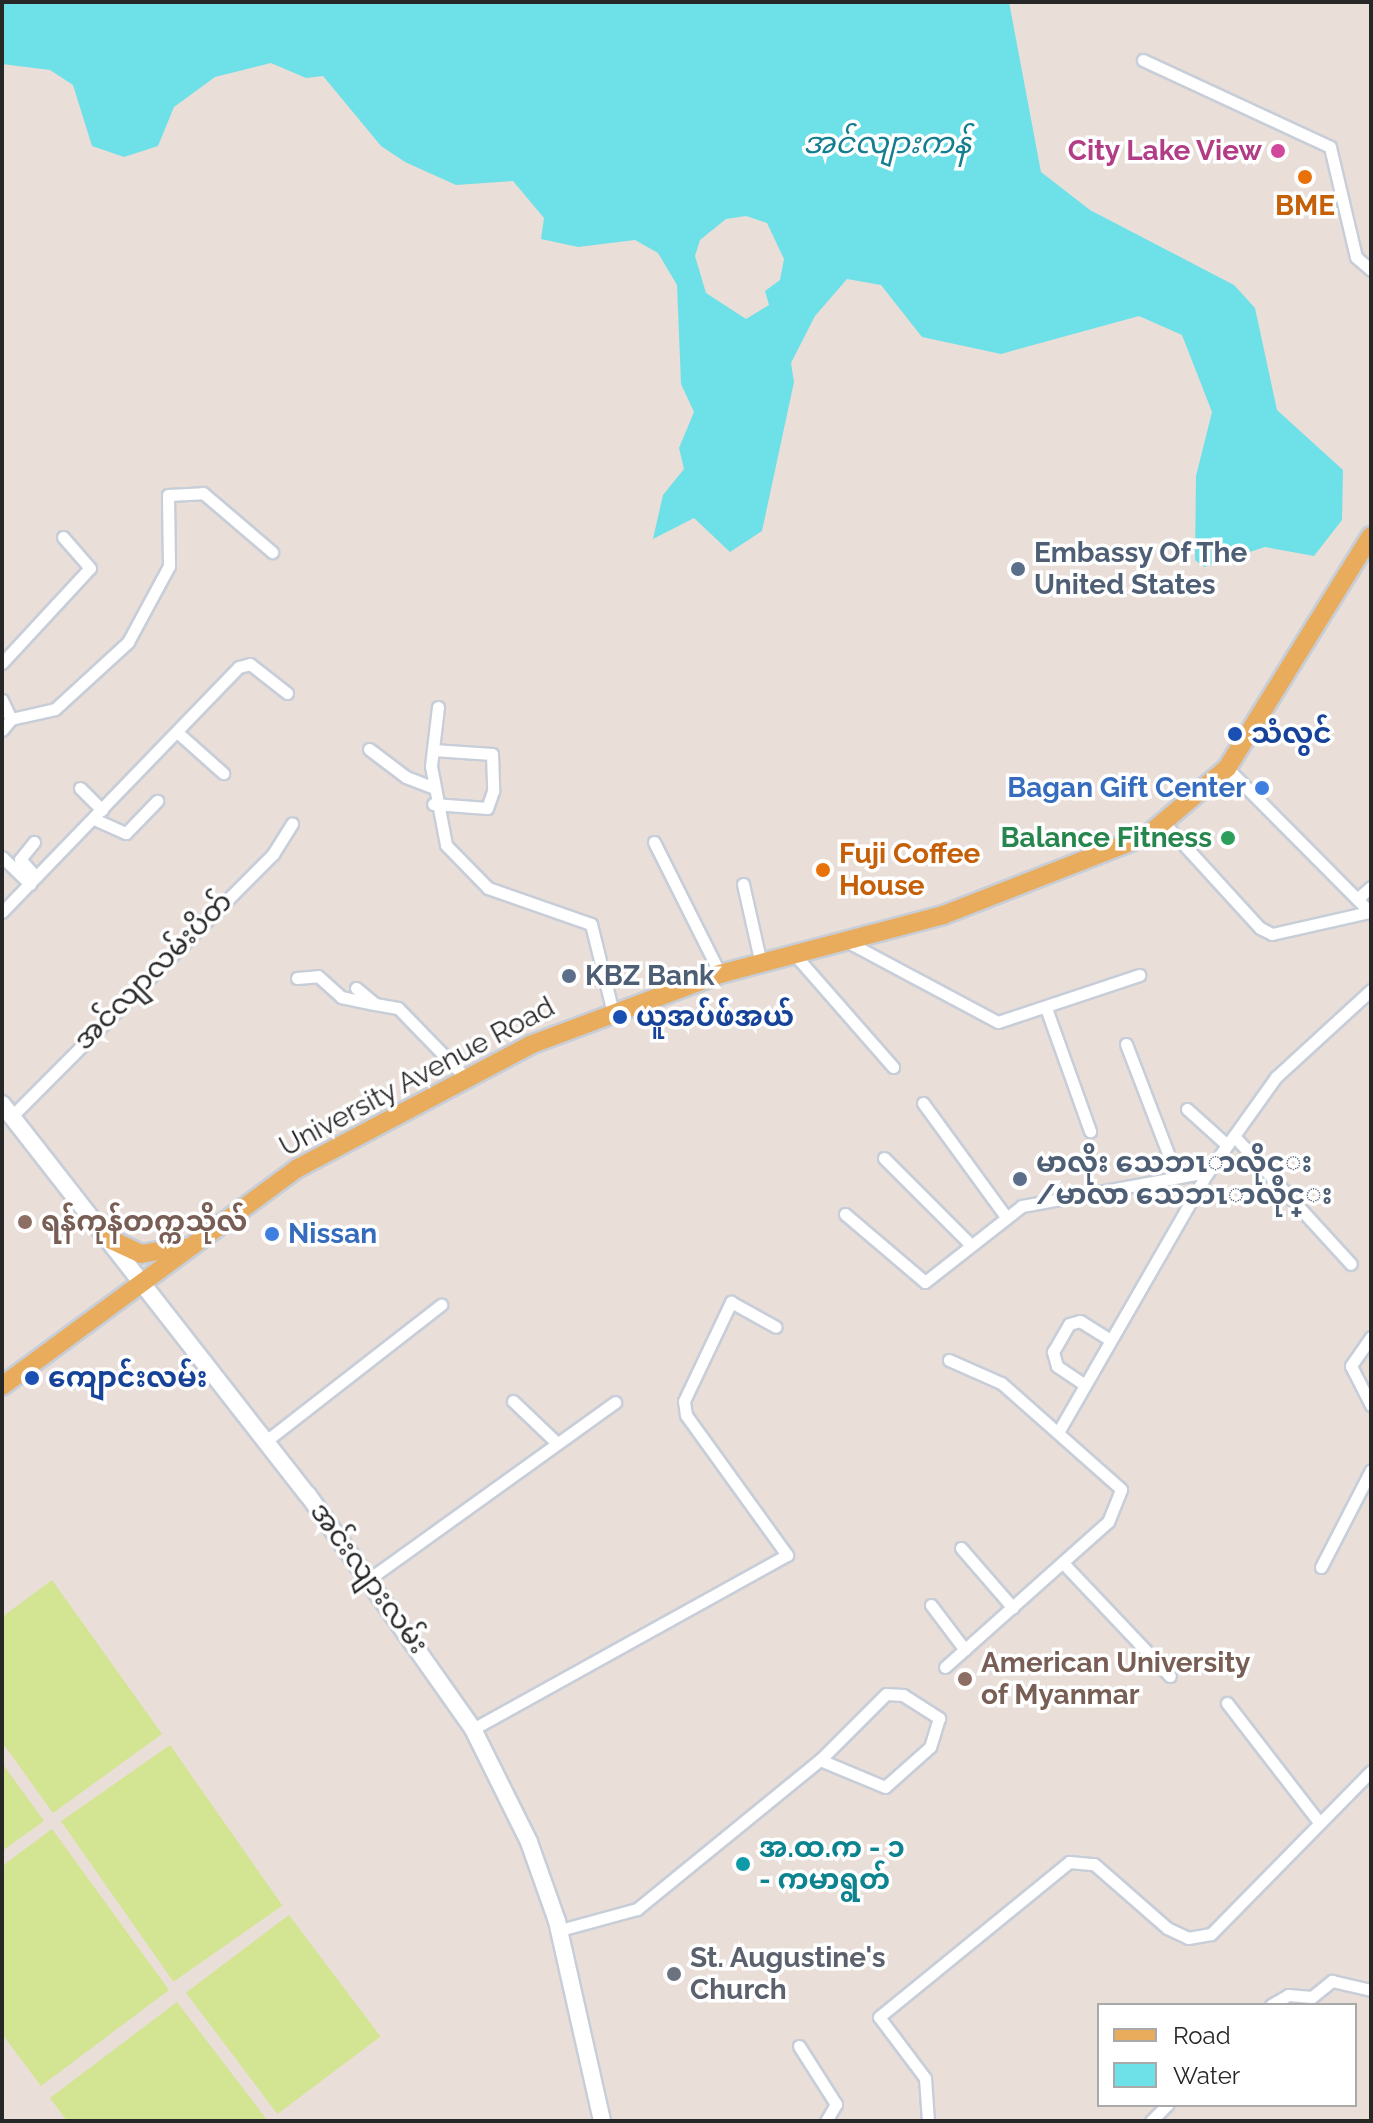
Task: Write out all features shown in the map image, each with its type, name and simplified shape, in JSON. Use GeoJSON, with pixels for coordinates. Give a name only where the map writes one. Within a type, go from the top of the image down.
{"type":"FeatureCollection","features":[{"type":"Feature","properties":{"kind":"main road","name":"University Avenue Road"},"geometry":{"type":"LineString","coordinates":[[2,1386],[138,1279],[298,1168],[465,1077],[612,1009],[720,974],[846,941],[1090,862],[1164,823],[1227,768],[1371,536]]}},
{"type":"Feature","properties":{"kind":"main road","name":"အင်းလျားလမ်း"},"geometry":{"type":"LineString","coordinates":[[7,1110],[266,1441],[369,1579],[473,1729],[529,1842],[560,1930],[602,2121]]}},
{"type":"Feature","properties":{"kind":"main road"},"geometry":{"type":"LineString","coordinates":[[105,1237],[141,1254],[187,1246]]}},
{"type":"Feature","properties":{"kind":"street"},"geometry":{"type":"LineString","coordinates":[[1143,60],[1330,147],[1356,257],[1371,270]]}},
{"type":"Feature","properties":{"kind":"street"},"geometry":{"type":"LineString","coordinates":[[2,730],[11,719],[55,709],[128,642],[169,566],[168,495],[203,493],[272,552]]}},
{"type":"Feature","properties":{"kind":"street"},"geometry":{"type":"LineString","coordinates":[[2,663],[90,568],[63,537]]}},
{"type":"Feature","properties":{"kind":"street"},"geometry":{"type":"LineString","coordinates":[[2,912],[239,667],[250,664],[287,693]]}},
{"type":"Feature","properties":{"kind":"street"},"geometry":{"type":"LineString","coordinates":[[2,700],[11,719]]}},
{"type":"Feature","properties":{"kind":"street"},"geometry":{"type":"LineString","coordinates":[[438,707],[432,787],[433,804],[446,845],[488,888],[591,924],[612,1009]]}},
{"type":"Feature","properties":{"kind":"street"},"geometry":{"type":"LineString","coordinates":[[177,732],[223,773]]}},
{"type":"Feature","properties":{"kind":"street"},"geometry":{"type":"LineString","coordinates":[[369,749],[406,777],[432,787]]}},
{"type":"Feature","properties":{"kind":"street"},"geometry":{"type":"LineString","coordinates":[[433,750],[492,754],[493,791],[487,808],[433,804]]}},
{"type":"Feature","properties":{"kind":"street"},"geometry":{"type":"LineString","coordinates":[[1227,768],[1370,912]]}},
{"type":"Feature","properties":{"kind":"street"},"geometry":{"type":"LineString","coordinates":[[80,788],[98,814],[126,833],[157,801]]}},
{"type":"Feature","properties":{"kind":"street"},"geometry":{"type":"LineString","coordinates":[[1164,823],[1260,928],[1272,934],[1370,912]]}},
{"type":"Feature","properties":{"kind":"street","name":"အင်လျာလမ်းပိတ်"},"geometry":{"type":"LineString","coordinates":[[7,1110],[273,854],[292,824]]}},
{"type":"Feature","properties":{"kind":"street"},"geometry":{"type":"LineString","coordinates":[[33,880],[20,859],[34,842]]}},
{"type":"Feature","properties":{"kind":"street"},"geometry":{"type":"LineString","coordinates":[[654,842],[720,974]]}},
{"type":"Feature","properties":{"kind":"street"},"geometry":{"type":"LineString","coordinates":[[2,857],[33,880]]}},
{"type":"Feature","properties":{"kind":"street"},"geometry":{"type":"LineString","coordinates":[[743,884],[761,964]]}},
{"type":"Feature","properties":{"kind":"street"},"geometry":{"type":"LineString","coordinates":[[1357,899],[1371,887]]}},
{"type":"Feature","properties":{"kind":"street"},"geometry":{"type":"LineString","coordinates":[[846,941],[982,1017],[998,1022],[1139,975]]}},
{"type":"Feature","properties":{"kind":"street"},"geometry":{"type":"LineString","coordinates":[[795,955],[893,1067]]}},
{"type":"Feature","properties":{"kind":"street"},"geometry":{"type":"LineString","coordinates":[[297,978],[318,976],[341,997],[398,1008],[465,1077]]}},
{"type":"Feature","properties":{"kind":"street"},"geometry":{"type":"LineString","coordinates":[[356,988],[375,1004]]}},
{"type":"Feature","properties":{"kind":"street"},"geometry":{"type":"LineString","coordinates":[[1060,1429],[1208,1172],[1276,1077],[1371,990]]}},
{"type":"Feature","properties":{"kind":"street"},"geometry":{"type":"LineString","coordinates":[[1046,1008],[1090,1131]]}},
{"type":"Feature","properties":{"kind":"street"},"geometry":{"type":"LineString","coordinates":[[1126,1044],[1177,1177]]}},
{"type":"Feature","properties":{"kind":"street"},"geometry":{"type":"LineString","coordinates":[[923,1103],[1004,1214]]}},
{"type":"Feature","properties":{"kind":"street"},"geometry":{"type":"LineString","coordinates":[[1187,1109],[1231,1140],[1351,1264]]}},
{"type":"Feature","properties":{"kind":"street"},"geometry":{"type":"LineString","coordinates":[[884,1158],[969,1243]]}},
{"type":"Feature","properties":{"kind":"street"},"geometry":{"type":"LineString","coordinates":[[845,1214],[920,1282],[1004,1214],[1051,1197],[1208,1172]]}},
{"type":"Feature","properties":{"kind":"street"},"geometry":{"type":"LineString","coordinates":[[473,1729],[787,1555],[686,1415],[684,1401],[731,1302],[776,1327]]}},
{"type":"Feature","properties":{"kind":"street"},"geometry":{"type":"LineString","coordinates":[[266,1441],[441,1305]]}},
{"type":"Feature","properties":{"kind":"street"},"geometry":{"type":"LineString","coordinates":[[1085,1385],[1057,1366],[1053,1352],[1069,1324],[1080,1321],[1111,1340]]}},
{"type":"Feature","properties":{"kind":"street"},"geometry":{"type":"LineString","coordinates":[[1371,1337],[1351,1366],[1371,1405]]}},
{"type":"Feature","properties":{"kind":"street"},"geometry":{"type":"LineString","coordinates":[[945,1667],[1108,1522],[1121,1489],[1060,1429],[1001,1383],[949,1360]]}},
{"type":"Feature","properties":{"kind":"street"},"geometry":{"type":"LineString","coordinates":[[513,1401],[557,1443]]}},
{"type":"Feature","properties":{"kind":"street"},"geometry":{"type":"LineString","coordinates":[[369,1579],[615,1402]]}},
{"type":"Feature","properties":{"kind":"street"},"geometry":{"type":"LineString","coordinates":[[1321,1567],[1371,1470]]}},
{"type":"Feature","properties":{"kind":"street"},"geometry":{"type":"LineString","coordinates":[[961,1548],[1013,1608]]}},
{"type":"Feature","properties":{"kind":"street"},"geometry":{"type":"LineString","coordinates":[[1064,1564],[1170,1676]]}},
{"type":"Feature","properties":{"kind":"street"},"geometry":{"type":"LineString","coordinates":[[931,1605],[965,1650]]}},
{"type":"Feature","properties":{"kind":"street"},"geometry":{"type":"LineString","coordinates":[[560,1930],[637,1909],[820,1760],[894,1691],[939,1718],[930,1747],[885,1787],[820,1760]]}},
{"type":"Feature","properties":{"kind":"street"},"geometry":{"type":"LineString","coordinates":[[1227,1703],[1319,1822]]}},
{"type":"Feature","properties":{"kind":"street"},"geometry":{"type":"LineString","coordinates":[[928,2121],[925,2078],[879,2017],[1069,1862],[1094,1864],[1147,1916],[1188,1938],[1235,1917],[1319,1822],[1371,1771]]}},
{"type":"Feature","properties":{"kind":"street"},"geometry":{"type":"LineString","coordinates":[[1274,2003],[1288,1995],[1312,1997],[1332,1981],[1371,1990]]}},
{"type":"Feature","properties":{"kind":"street"},"geometry":{"type":"LineString","coordinates":[[799,2046],[836,2104],[826,2121]]}},
{"type":"Feature","properties":{"kind":"green space"},"geometry":{"type":"Polygon","coordinates":[[[52,1580],[162,1734],[53,1813],[2,1742],[2,1617],[52,1580]]]}},
{"type":"Feature","properties":{"kind":"green space"},"geometry":{"type":"Polygon","coordinates":[[[170,1745],[282,1906],[173,1982],[61,1821],[170,1745]]]}},
{"type":"Feature","properties":{"kind":"green space"},"geometry":{"type":"Polygon","coordinates":[[[2,1763],[44,1821],[2,1851],[2,1763]]]}},
{"type":"Feature","properties":{"kind":"green space"},"geometry":{"type":"Polygon","coordinates":[[[52,1829],[169,1990],[41,2086],[2,2034],[2,1866],[52,1829]]]}},
{"type":"Feature","properties":{"kind":"green space"},"geometry":{"type":"Polygon","coordinates":[[[289,1915],[380,2036],[277,2114],[186,1993],[289,1915]]]}},
{"type":"Feature","properties":{"kind":"green space"},"geometry":{"type":"Polygon","coordinates":[[[177,2002],[268,2121],[67,2121],[50,2098],[177,2002]]]}},
{"type":"Feature","properties":{"kind":"water","name":"အင်လျားကန်"},"geometry":{"type":"Polygon","coordinates":[[[2,2],[1009,2],[1041,172],[1090,210],[1234,285],[1255,308],[1277,410],[1343,470],[1342,520],[1314,556],[1265,547],[1204,567],[1195,560],[1196,476],[1212,412],[1182,335],[1139,316],[1001,354],[922,337],[881,285],[847,279],[815,316],[791,363],[794,382],[762,531],[730,552],[694,518],[653,539],[663,495],[684,469],[679,448],[694,412],[681,384],[677,285],[658,253],[635,240],[578,247],[541,239],[544,218],[513,181],[456,185],[405,162],[381,146],[323,76],[306,78],[271,63],[215,77],[174,107],[158,146],[124,157],[92,146],[73,85],[50,70],[2,64],[2,2]],[[746,216],[726,219],[700,240],[695,256],[706,293],[746,319],[769,305],[765,291],[780,280],[784,259],[767,223],[746,216]]]}},
{"type":"Feature","properties":{"kind":"place","name":"City Lake View"},"geometry":{"type":"Point","coordinates":[1278,151]}},
{"type":"Feature","properties":{"kind":"place","name":"BME"},"geometry":{"type":"Point","coordinates":[1305,177]}},
{"type":"Feature","properties":{"kind":"place","name":"Embassy Of The United States"},"geometry":{"type":"Point","coordinates":[1018,569]}},
{"type":"Feature","properties":{"kind":"place","name":"သံလွင်"},"geometry":{"type":"Point","coordinates":[1235,734]}},
{"type":"Feature","properties":{"kind":"place","name":"Bagan Gift Center"},"geometry":{"type":"Point","coordinates":[1262,788]}},
{"type":"Feature","properties":{"kind":"place","name":"Balance Fitness"},"geometry":{"type":"Point","coordinates":[1228,838]}},
{"type":"Feature","properties":{"kind":"place","name":"Fuji Coffee House"},"geometry":{"type":"Point","coordinates":[823,870]}},
{"type":"Feature","properties":{"kind":"place","name":"KBZ Bank"},"geometry":{"type":"Point","coordinates":[569,976]}},
{"type":"Feature","properties":{"kind":"place","name":"ယူအပ်ဖ်အယ်"},"geometry":{"type":"Point","coordinates":[620,1017]}},
{"type":"Feature","properties":{"kind":"place","name":"မာလိုး သေဘၤာလိုင္း /မာလာ သေဘၤာလိုင္း"},"geometry":{"type":"Point","coordinates":[1020,1179]}},
{"type":"Feature","properties":{"kind":"place","name":"ရန်ကုန်တက္ကသိုလ်"},"geometry":{"type":"Point","coordinates":[25,1222]}},
{"type":"Feature","properties":{"kind":"place","name":"Nissan"},"geometry":{"type":"Point","coordinates":[272,1234]}},
{"type":"Feature","properties":{"kind":"place","name":"ကျောင်းလမ်း"},"geometry":{"type":"Point","coordinates":[32,1378]}},
{"type":"Feature","properties":{"kind":"place","name":"American University of Myanmar"},"geometry":{"type":"Point","coordinates":[965,1679]}},
{"type":"Feature","properties":{"kind":"place","name":"အ.ထ.က - ၁ - ကမာရွတ်"},"geometry":{"type":"Point","coordinates":[743,1864]}},
{"type":"Feature","properties":{"kind":"place","name":"St. Augustine's Church"},"geometry":{"type":"Point","coordinates":[674,1974]}}]}
